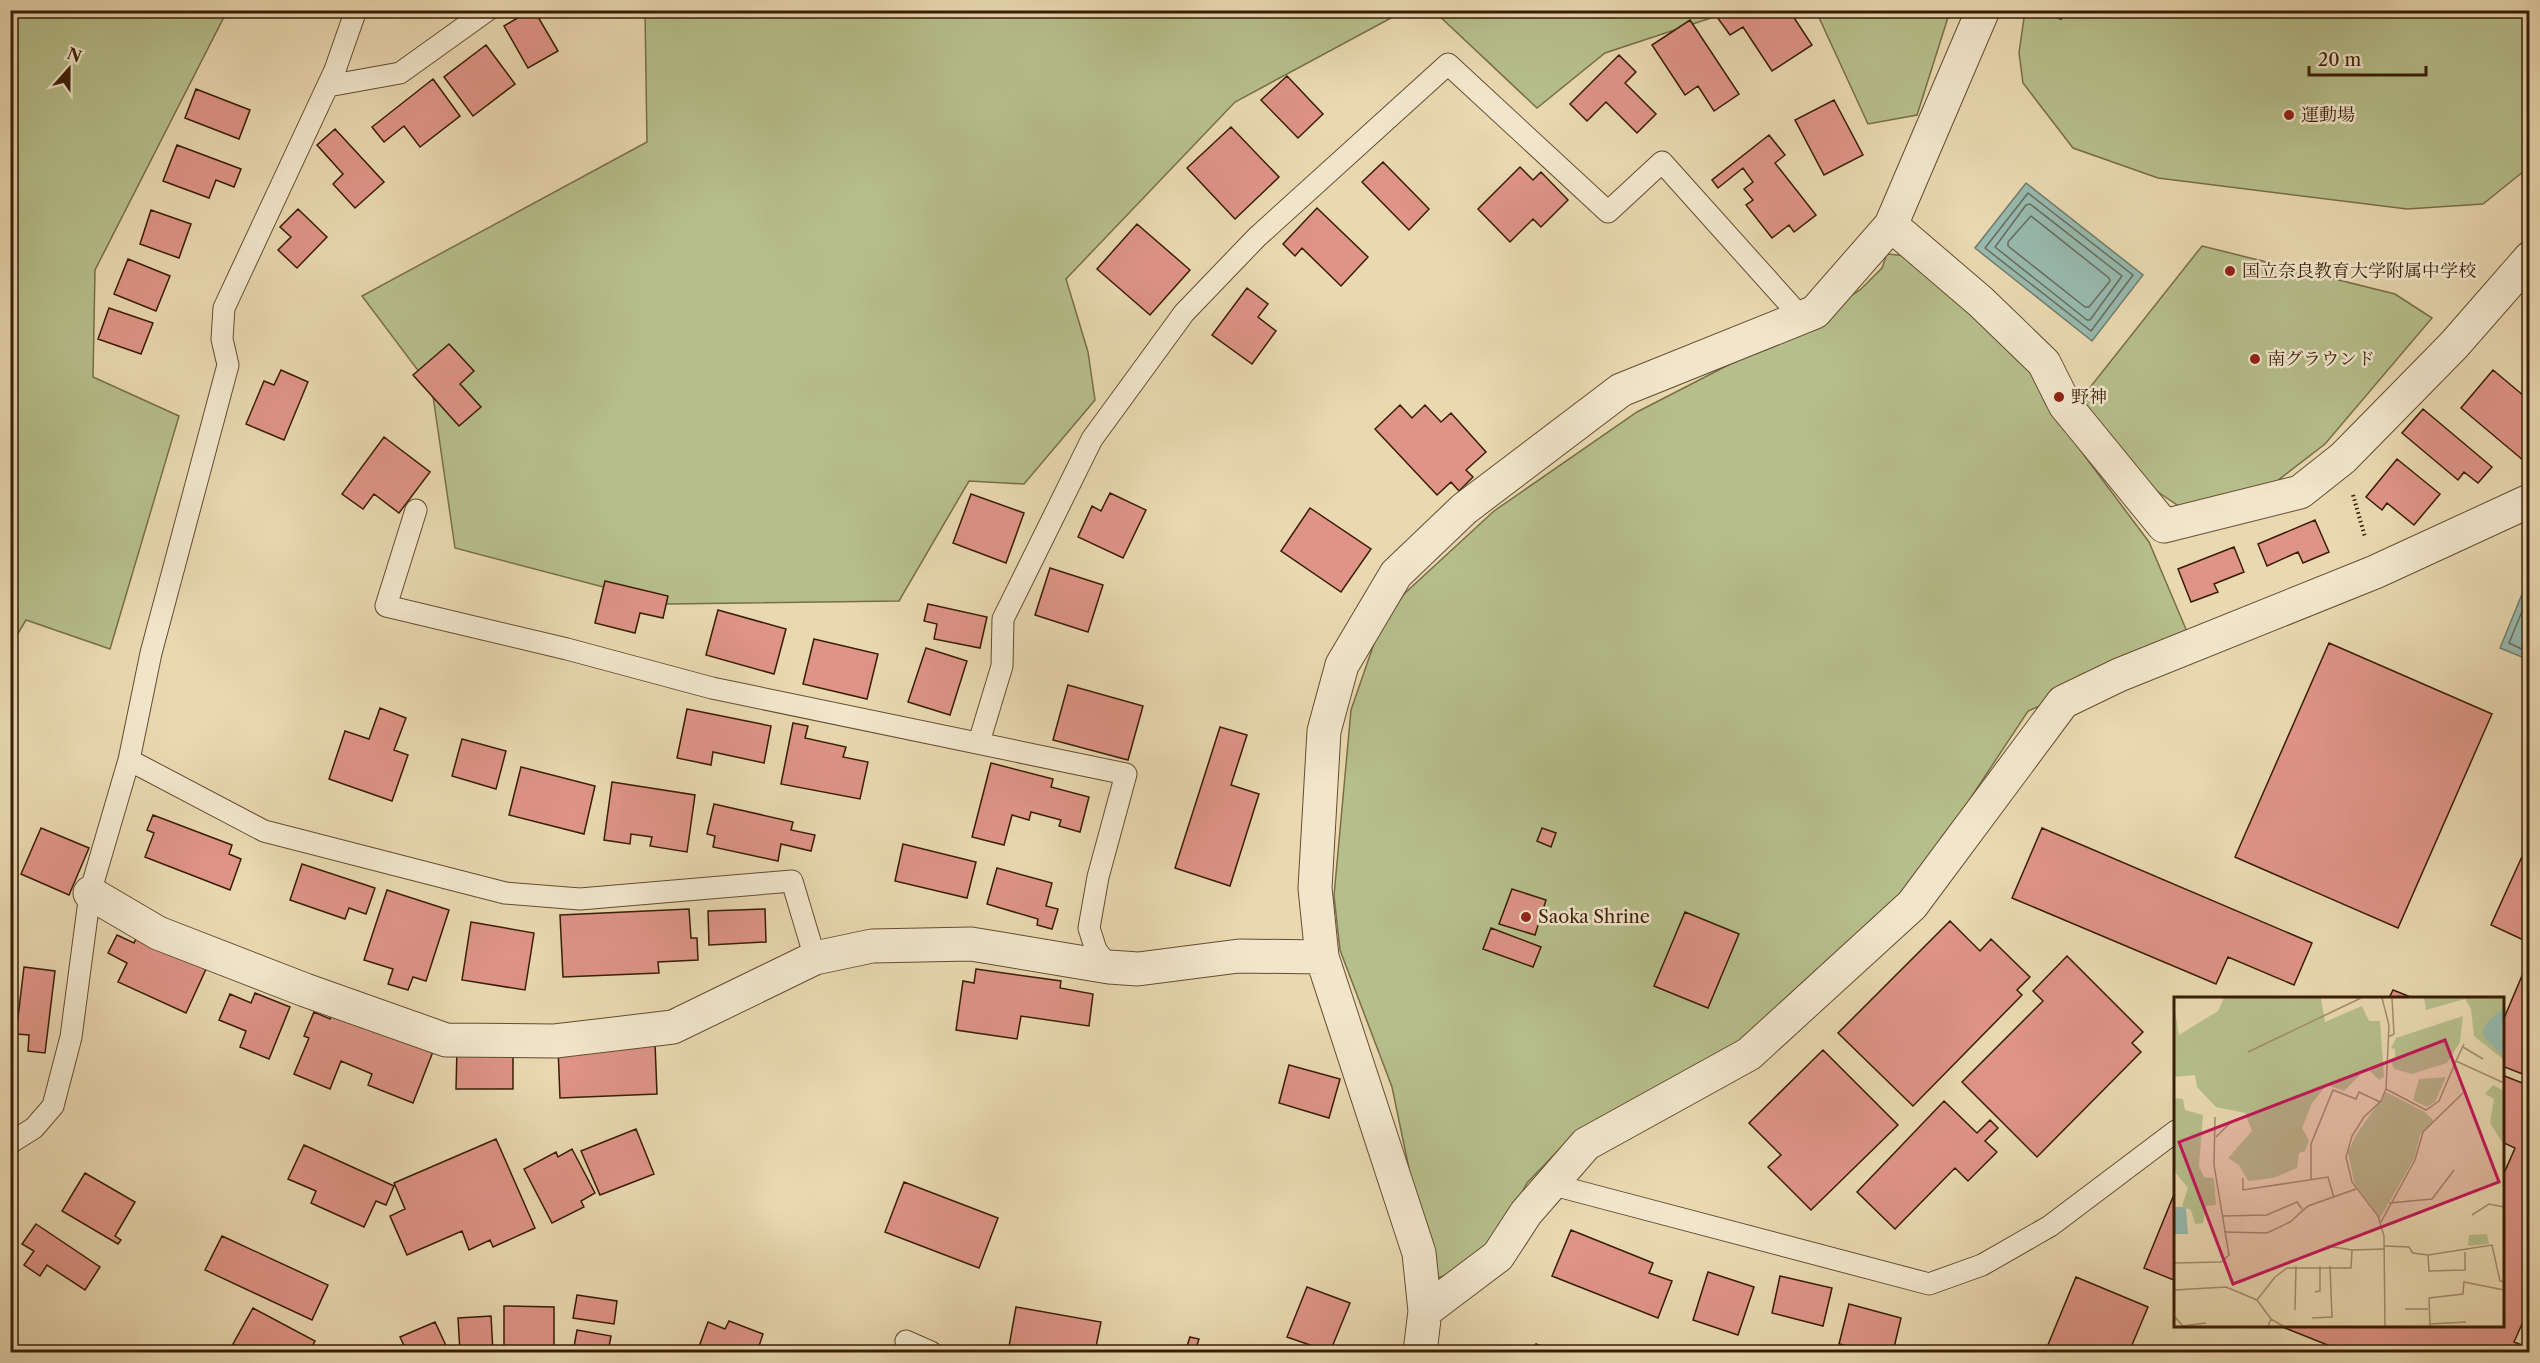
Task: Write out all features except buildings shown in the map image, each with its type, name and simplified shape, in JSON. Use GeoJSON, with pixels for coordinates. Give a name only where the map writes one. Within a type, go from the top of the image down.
{"type":"FeatureCollection","features":[{"type":"Feature","properties":{"kind":"street"},"geometry":{"type":"LineString","coordinates":[[1420,1353],[1425,1311],[1419,1253],[1322,957],[1315,888],[1324,731],[1342,665],[1396,574],[1464,509],[1621,390],[1815,312],[1891,225],[1983,10]]}},
{"type":"Feature","properties":{"kind":"street"},"geometry":{"type":"LineString","coordinates":[[1891,225],[1981,302],[2044,363],[2065,405],[2164,526],[2300,492],[2343,458],[2454,345],[2529,258]]}},
{"type":"Feature","properties":{"kind":"street"},"geometry":{"type":"LineString","coordinates":[[1425,1311],[1498,1256],[1526,1213],[1586,1144],[1749,1054],[1912,905],[2063,702],[2119,675],[2374,572],[2528,502]]}},
{"type":"Feature","properties":{"kind":"street"},"geometry":{"type":"LineString","coordinates":[[90,893],[158,933],[305,990],[446,1040],[555,1041],[673,1026],[815,958],[872,946],[971,944],[1109,967],[1138,969],[1239,956],[1322,957]]}},
{"type":"Feature","properties":{"kind":"lane"},"geometry":{"type":"LineString","coordinates":[[10,1143],[34,1128],[53,1106],[71,1037],[90,893],[129,760],[151,653],[228,365],[222,339],[224,308],[328,86],[356,10]]}},
{"type":"Feature","properties":{"kind":"lane"},"geometry":{"type":"LineString","coordinates":[[328,86],[400,73],[488,10]]}},
{"type":"Feature","properties":{"kind":"lane"},"geometry":{"type":"LineString","coordinates":[[979,742],[1002,666],[1003,619],[1092,439],[1184,313],[1257,237],[1448,64],[1608,212],[1662,162],[1801,317]]}},
{"type":"Feature","properties":{"kind":"lane"},"geometry":{"type":"LineString","coordinates":[[416,510],[386,606],[567,649],[712,688],[1126,774],[1098,877],[1089,928],[1096,950],[1109,967]]}},
{"type":"Feature","properties":{"kind":"lane"},"geometry":{"type":"LineString","coordinates":[[129,760],[264,831],[506,893],[580,898],[792,881],[815,958]]}},
{"type":"Feature","properties":{"kind":"lane"},"geometry":{"type":"LineString","coordinates":[[1550,1184],[1929,1284],[1982,1265],[2050,1226],[2174,1132]]}},
{"type":"Feature","properties":{"kind":"lane"},"geometry":{"type":"LineString","coordinates":[[906,1341],[931,1353]]}},
{"type":"Feature","properties":{"kind":"path"},"geometry":{"type":"LineString","coordinates":[[2343,458],[2374,572]]}},
{"type":"Feature","properties":{"kind":"green space"},"geometry":{"type":"Polygon","coordinates":[[[11,10],[227,11],[95,270],[93,377],[179,416],[110,649],[26,620],[11,645],[11,10]]]}},
{"type":"Feature","properties":{"kind":"green space","name":"運動場"},"geometry":{"type":"Polygon","coordinates":[[[2064,10],[2529,11],[2529,167],[2483,204],[2407,209],[2158,178],[2073,148],[2023,83],[2019,53],[2025,11],[2039,11],[2061,19],[2064,10]]]}},
{"type":"Feature","properties":{"kind":"green space"},"geometry":{"type":"Polygon","coordinates":[[[645,11],[1404,11],[1235,102],[1066,279],[1088,352],[1095,400],[1024,484],[969,481],[899,601],[668,604],[455,548],[432,389],[362,296],[647,142],[645,11]]]}},
{"type":"Feature","properties":{"kind":"green space"},"geometry":{"type":"Polygon","coordinates":[[[1434,11],[1732,11],[1605,53],[1537,108],[1434,11]]]}},
{"type":"Feature","properties":{"kind":"green space"},"geometry":{"type":"Polygon","coordinates":[[[1816,11],[1950,11],[1917,115],[1868,124],[1816,11]]]}},
{"type":"Feature","properties":{"kind":"green space","name":"南グラウンド"},"geometry":{"type":"Polygon","coordinates":[[[2202,246],[2395,294],[2432,318],[2325,444],[2264,491],[2180,507],[2133,475],[2080,400],[2202,246]]]}},
{"type":"Feature","properties":{"kind":"green space"},"geometry":{"type":"Polygon","coordinates":[[[1887,254],[1908,256],[2034,373],[2045,403],[2149,542],[2191,641],[2028,711],[1904,899],[1742,1042],[1574,1134],[1527,1183],[1496,1242],[1460,1272],[1432,1279],[1392,1087],[1340,950],[1334,896],[1351,710],[1378,632],[1404,594],[1494,511],[1637,412],[1808,324],[1860,290],[1882,268],[1887,254]]]}},
{"type":"Feature","properties":{"kind":"water"},"geometry":{"type":"Polygon","coordinates":[[[2026,183],[2143,275],[2092,341],[1975,248],[2026,183]]]}},
{"type":"Feature","properties":{"kind":"water"},"geometry":{"type":"Polygon","coordinates":[[[2529,577],[2529,660],[2500,648],[2529,577]]]}},
{"type":"Feature","properties":{"kind":"place","name":"運動場"},"geometry":{"type":"Point","coordinates":[2289,115]}},
{"type":"Feature","properties":{"kind":"place","name":"国立奈良教育大学附属中学校"},"geometry":{"type":"Point","coordinates":[2230,271]}},
{"type":"Feature","properties":{"kind":"place","name":"南グラウンド"},"geometry":{"type":"Point","coordinates":[2255,359]}},
{"type":"Feature","properties":{"kind":"place","name":"野神"},"geometry":{"type":"Point","coordinates":[2059,397]}},
{"type":"Feature","properties":{"kind":"place","name":"Saoka Shrine"},"geometry":{"type":"Point","coordinates":[1526,917]}}]}
